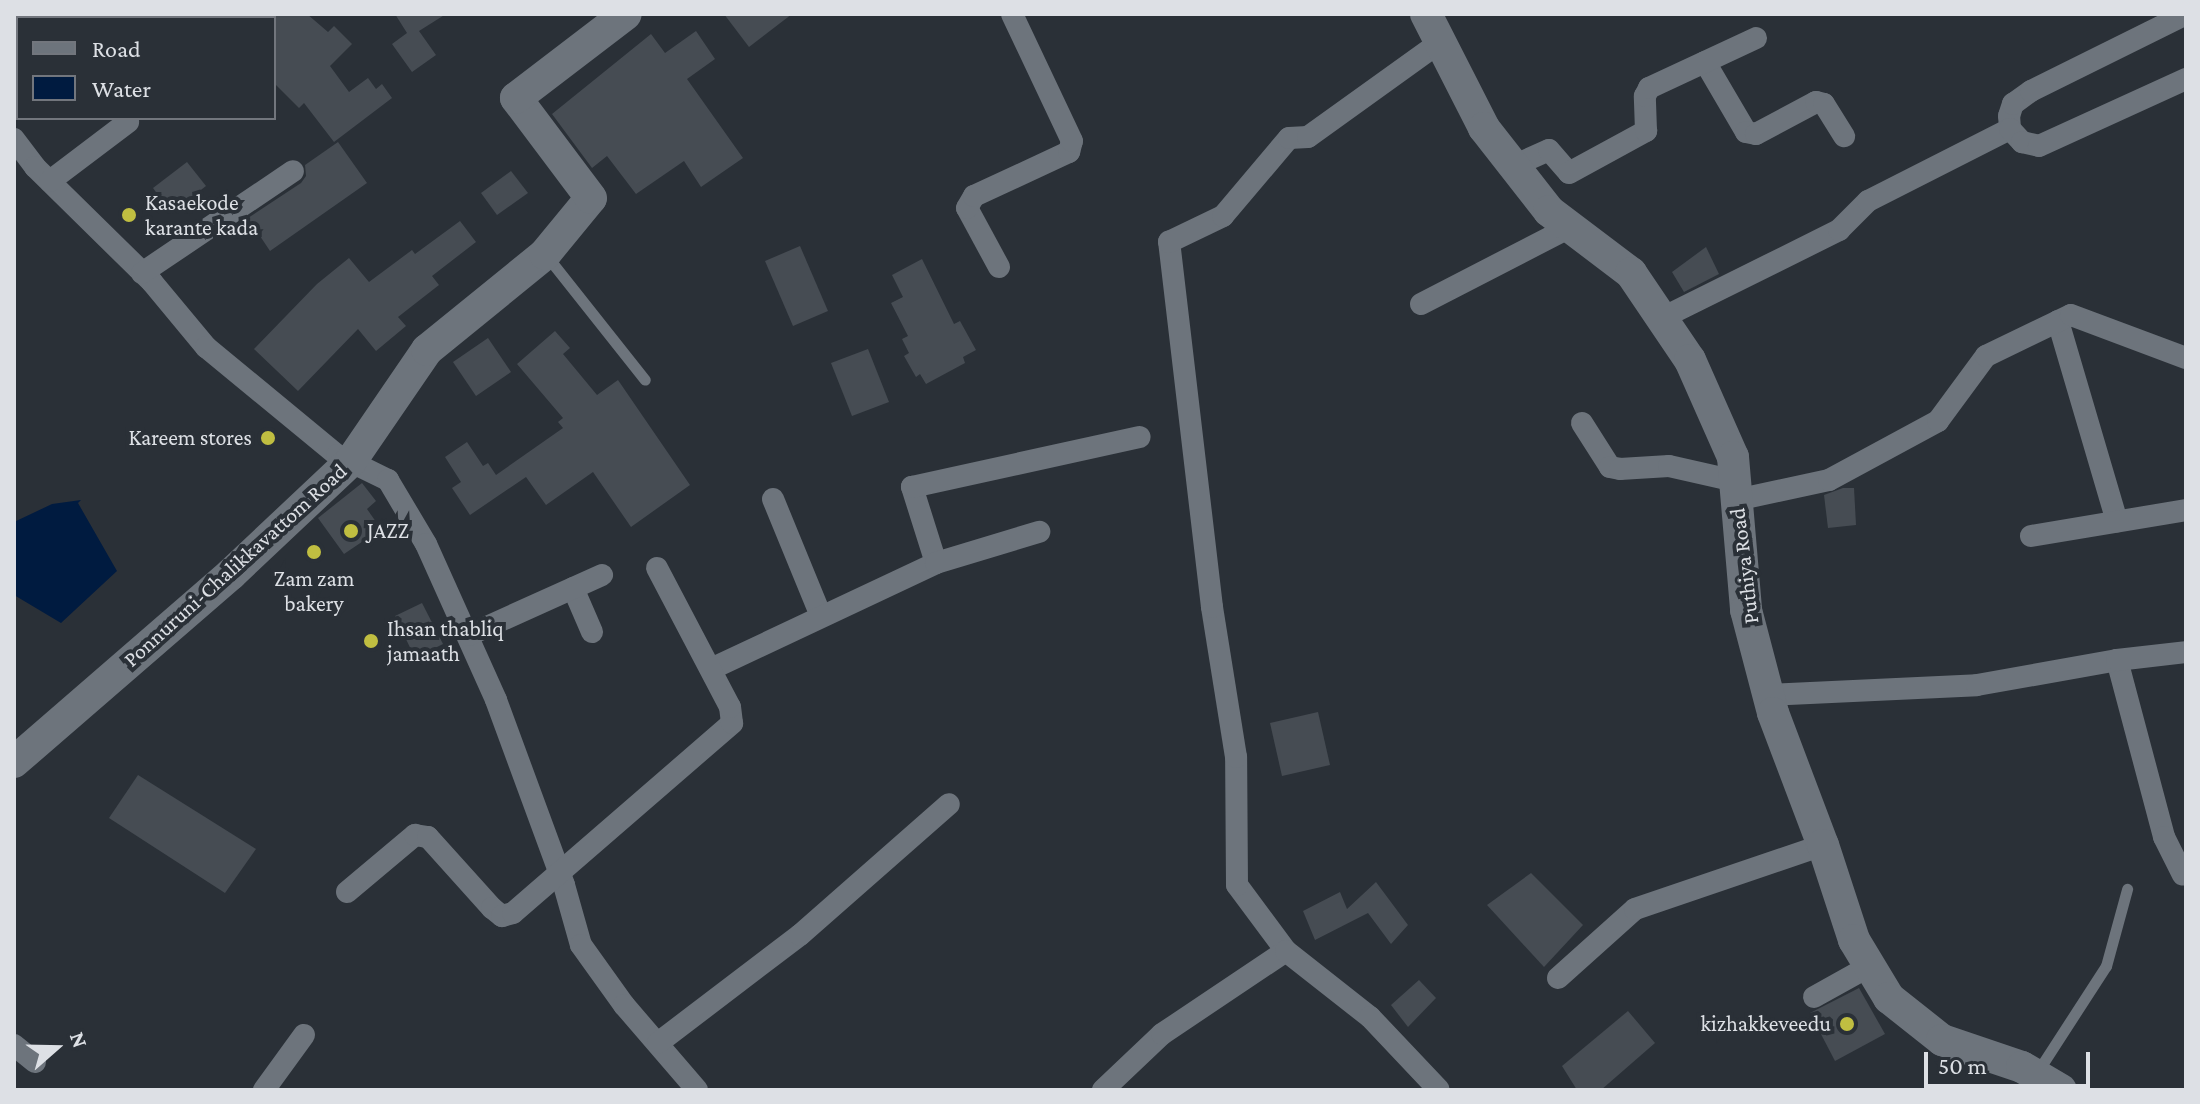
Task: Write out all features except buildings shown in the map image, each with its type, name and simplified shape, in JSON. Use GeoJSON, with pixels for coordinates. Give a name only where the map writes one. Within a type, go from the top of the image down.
{"type":"FeatureCollection","features":[{"type":"Feature","properties":{"kind":"street","name":"Ponnuruni-Chalikkavattom Road"},"geometry":{"type":"LineString","coordinates":[[14,762],[231,574],[351,461],[427,350],[545,254],[591,198],[516,98],[626,14]]}},
{"type":"Feature","properties":{"kind":"street"},"geometry":{"type":"LineString","coordinates":[[999,267],[967,208],[974,196],[1069,152],[1072,141],[1012,14]]}},
{"type":"Feature","properties":{"kind":"street"},"geometry":{"type":"LineString","coordinates":[[2186,14],[2031,91],[2013,104],[2009,116],[2010,129],[2022,142],[2039,146],[2186,79]]}},
{"type":"Feature","properties":{"kind":"street"},"geometry":{"type":"LineString","coordinates":[[1433,28],[1308,137],[1289,138],[1223,216],[1169,242],[1212,607],[1236,757],[1237,885],[1286,951],[1370,1017],[1439,1090]]}},
{"type":"Feature","properties":{"kind":"street","name":"Puthiya Road"},"geometry":{"type":"LineString","coordinates":[[1433,28],[1484,128],[1549,211],[1631,273],[1696,373],[1733,457],[1746,610],[1768,695],[1854,940],[1889,998],[1942,1040],[2022,1067],[2048,1082]]}},
{"type":"Feature","properties":{"kind":"street"},"geometry":{"type":"LineString","coordinates":[[1513,166],[1549,150],[1569,173],[1646,131],[1645,96],[1649,88],[1756,38]]}},
{"type":"Feature","properties":{"kind":"street"},"geometry":{"type":"LineString","coordinates":[[1705,62],[1746,132],[1756,134],[1816,102],[1824,104],[1844,136]]}},
{"type":"Feature","properties":{"kind":"street"},"geometry":{"type":"LineString","coordinates":[[50,181],[128,122]]}},
{"type":"Feature","properties":{"kind":"street"},"geometry":{"type":"LineString","coordinates":[[1662,318],[1839,230],[1868,201],[2010,129]]}},
{"type":"Feature","properties":{"kind":"street"},"geometry":{"type":"LineString","coordinates":[[14,139],[50,181],[142,273],[206,347],[337,455],[388,480],[426,544],[469,635],[559,872],[581,945],[624,1005],[697,1090]]}},
{"type":"Feature","properties":{"kind":"street"},"geometry":{"type":"LineString","coordinates":[[142,273],[293,171]]}},
{"type":"Feature","properties":{"kind":"street"},"geometry":{"type":"LineString","coordinates":[[1421,304],[1570,227]]}},
{"type":"Feature","properties":{"kind":"street"},"geometry":{"type":"LineString","coordinates":[[1582,423],[1610,467],[1669,466],[1736,490],[1829,480],[1938,421],[1986,356],[2071,315],[2186,358]]}},
{"type":"Feature","properties":{"kind":"street"},"geometry":{"type":"LineString","coordinates":[[2058,321],[2117,522]]}},
{"type":"Feature","properties":{"kind":"street"},"geometry":{"type":"LineString","coordinates":[[936,563],[912,487],[1140,437]]}},
{"type":"Feature","properties":{"kind":"street"},"geometry":{"type":"LineString","coordinates":[[773,499],[821,616]]}},
{"type":"Feature","properties":{"kind":"street"},"geometry":{"type":"LineString","coordinates":[[2031,536],[2186,510]]}},
{"type":"Feature","properties":{"kind":"street"},"geometry":{"type":"LineString","coordinates":[[711,669],[936,563],[1039,532]]}},
{"type":"Feature","properties":{"kind":"street"},"geometry":{"type":"LineString","coordinates":[[347,892],[415,835],[428,837],[502,916],[513,913],[732,723],[730,707],[657,568]]}},
{"type":"Feature","properties":{"kind":"street"},"geometry":{"type":"LineString","coordinates":[[469,635],[602,575]]}},
{"type":"Feature","properties":{"kind":"street"},"geometry":{"type":"LineString","coordinates":[[573,588],[592,632]]}},
{"type":"Feature","properties":{"kind":"street"},"geometry":{"type":"LineString","coordinates":[[1768,695],[1977,685],[2117,660],[2186,652]]}},
{"type":"Feature","properties":{"kind":"street"},"geometry":{"type":"LineString","coordinates":[[2117,660],[2164,837],[2183,875]]}},
{"type":"Feature","properties":{"kind":"street"},"geometry":{"type":"LineString","coordinates":[[658,1043],[800,935],[949,804]]}},
{"type":"Feature","properties":{"kind":"street"},"geometry":{"type":"LineString","coordinates":[[1558,978],[1635,909],[1823,845]]}},
{"type":"Feature","properties":{"kind":"street"},"geometry":{"type":"LineString","coordinates":[[1103,1090],[1162,1034],[1286,951]]}},
{"type":"Feature","properties":{"kind":"street"},"geometry":{"type":"LineString","coordinates":[[1814,997],[1870,966]]}},
{"type":"Feature","properties":{"kind":"street"},"geometry":{"type":"LineString","coordinates":[[264,1090],[304,1035]]}},
{"type":"Feature","properties":{"kind":"street"},"geometry":{"type":"LineString","coordinates":[[14,1045],[35,1062]]}},
{"type":"Feature","properties":{"kind":"lane"},"geometry":{"type":"LineString","coordinates":[[545,254],[645,380]]}},
{"type":"Feature","properties":{"kind":"lane"},"geometry":{"type":"LineString","coordinates":[[2048,1082],[2106,966],[2127,889]]}},
{"type":"Feature","properties":{"kind":"water"},"geometry":{"type":"Polygon","coordinates":[[[81,500],[78,503],[117,571],[61,623],[14,595],[14,522],[52,504],[81,500]]]}},
{"type":"Feature","properties":{"kind":"place","name":"Kasaekode karante kada"},"geometry":{"type":"Point","coordinates":[129,215]}},
{"type":"Feature","properties":{"kind":"place","name":"Kareem stores"},"geometry":{"type":"Point","coordinates":[268,438]}},
{"type":"Feature","properties":{"kind":"place","name":"JAZZ"},"geometry":{"type":"Point","coordinates":[351,531]}},
{"type":"Feature","properties":{"kind":"place","name":"Zam zam bakery"},"geometry":{"type":"Point","coordinates":[314,552]}},
{"type":"Feature","properties":{"kind":"place","name":"Ihsan thabliq jamaath"},"geometry":{"type":"Point","coordinates":[371,641]}},
{"type":"Feature","properties":{"kind":"place","name":"kizhakkeveedu"},"geometry":{"type":"Point","coordinates":[1847,1024]}}]}
